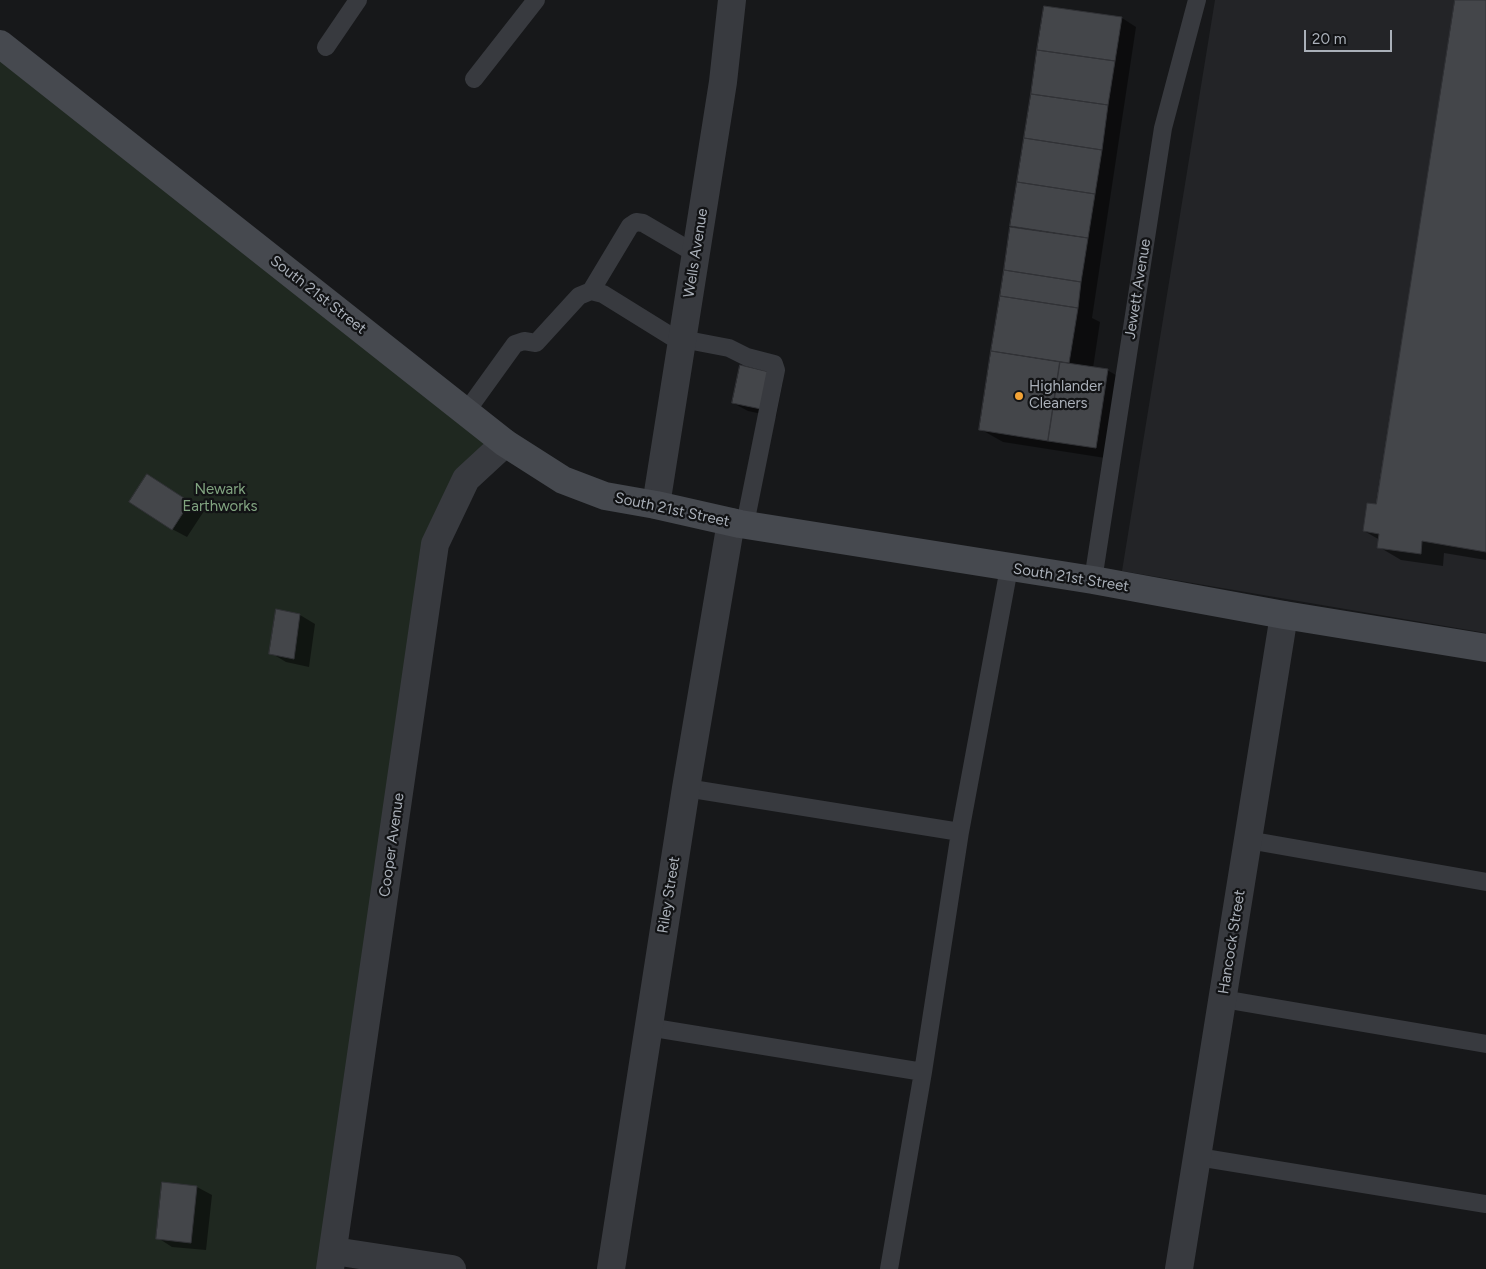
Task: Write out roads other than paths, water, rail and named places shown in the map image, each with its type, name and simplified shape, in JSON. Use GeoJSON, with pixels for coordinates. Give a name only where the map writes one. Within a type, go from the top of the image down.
{"type":"FeatureCollection","features":[{"type":"Feature","properties":{"kind":"main road","name":"South 21st Street"},"geometry":{"type":"LineString","coordinates":[[0,44],[505,443],[563,480],[605,496],[738,523],[1093,580],[1284,615],[1486,648]]}},
{"type":"Feature","properties":{"kind":"street","name":"Wells Avenue"},"geometry":{"type":"LineString","coordinates":[[656,505],[723,82],[725,4]]}},
{"type":"Feature","properties":{"kind":"street","name":"Cooper Avenue"},"geometry":{"type":"LineString","coordinates":[[332,1260],[435,544],[466,480],[505,443]]}},
{"type":"Feature","properties":{"kind":"street","name":"Riley Street"},"geometry":{"type":"LineString","coordinates":[[611,1269],[686,788],[738,523]]}},
{"type":"Feature","properties":{"kind":"street","name":"Hancock Street"},"geometry":{"type":"LineString","coordinates":[[1179,1269],[1284,615]]}},
{"type":"Feature","properties":{"kind":"street"},"geometry":{"type":"LineString","coordinates":[[332,1260],[452,1269]]}},
{"type":"Feature","properties":{"kind":"lane"},"geometry":{"type":"LineString","coordinates":[[326,48],[358,0]]}},
{"type":"Feature","properties":{"kind":"lane"},"geometry":{"type":"LineString","coordinates":[[474,79],[536,0]]}},
{"type":"Feature","properties":{"kind":"lane","name":"Jewett Avenue"},"geometry":{"type":"LineString","coordinates":[[1093,580],[1163,128],[1197,0]]}},
{"type":"Feature","properties":{"kind":"lane"},"geometry":{"type":"LineString","coordinates":[[466,412],[515,344],[524,341],[536,343],[579,296],[590,291],[630,226],[636,222],[643,223],[696,254]]}},
{"type":"Feature","properties":{"kind":"lane"},"geometry":{"type":"LineString","coordinates":[[590,291],[603,294],[682,341],[729,348],[747,357],[774,364],[776,370],[738,523]]}},
{"type":"Feature","properties":{"kind":"lane"},"geometry":{"type":"LineString","coordinates":[[889,1269],[923,1072],[960,832],[1009,568]]}},
{"type":"Feature","properties":{"kind":"lane"},"geometry":{"type":"LineString","coordinates":[[686,788],[960,832]]}},
{"type":"Feature","properties":{"kind":"lane"},"geometry":{"type":"LineString","coordinates":[[1248,840],[1486,882]]}},
{"type":"Feature","properties":{"kind":"lane"},"geometry":{"type":"LineString","coordinates":[[1223,999],[1486,1044]]}},
{"type":"Feature","properties":{"kind":"lane"},"geometry":{"type":"LineString","coordinates":[[648,1027],[923,1072]]}},
{"type":"Feature","properties":{"kind":"lane"},"geometry":{"type":"LineString","coordinates":[[1198,1157],[1486,1204]]}},
{"type":"Feature","properties":{"kind":"place","name":"Highlander Cleaners"},"geometry":{"type":"Point","coordinates":[1019,396]}},
{"type":"Feature","properties":{"kind":"park label","name":"Newark Earthworks"},"geometry":{"type":"Point","coordinates":[220,498]}}]}
